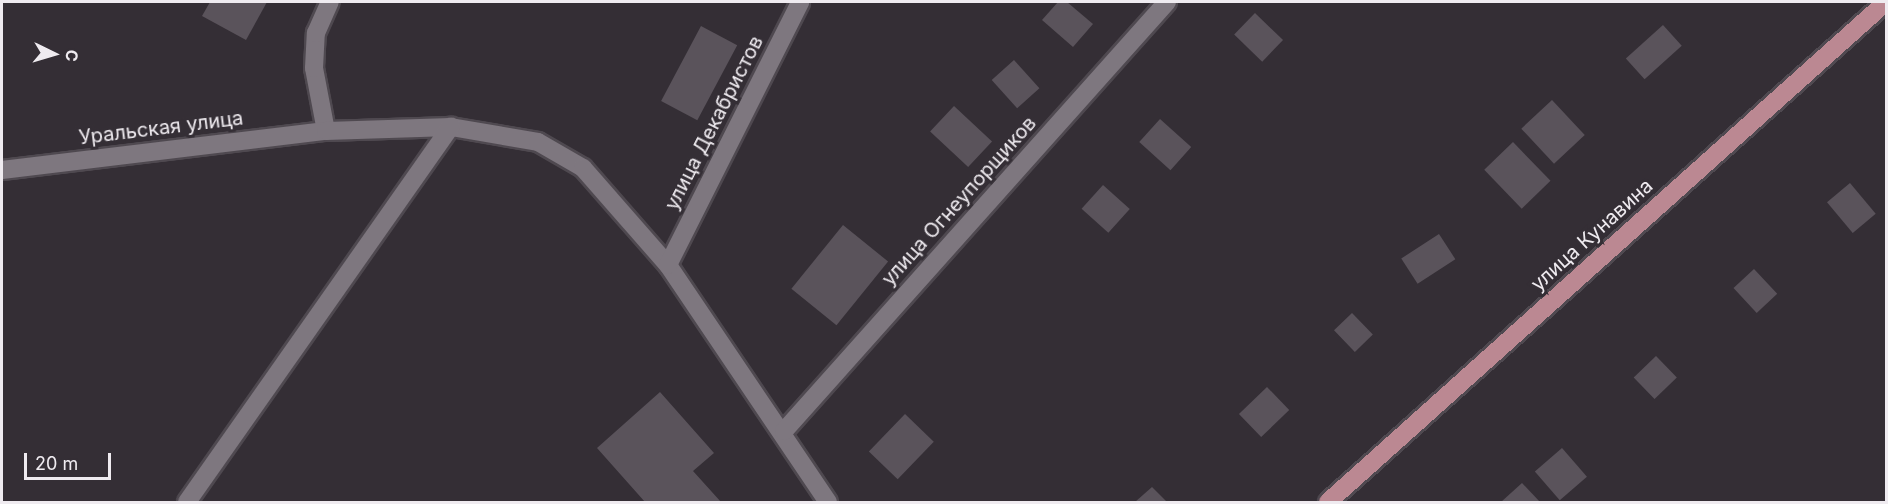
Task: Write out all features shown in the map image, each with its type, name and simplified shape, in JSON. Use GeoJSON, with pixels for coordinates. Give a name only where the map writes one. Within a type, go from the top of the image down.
{"type":"FeatureCollection","features":[{"type":"Feature","properties":{"kind":"main road","name":"улица Кунавина"},"geometry":{"type":"LineString","coordinates":[[1328,502],[1887,2]]}},
{"type":"Feature","properties":{"kind":"street"},"geometry":{"type":"LineString","coordinates":[[326,131],[314,68],[316,33],[330,2]]}},
{"type":"Feature","properties":{"kind":"street","name":"улица Декабристов"},"geometry":{"type":"LineString","coordinates":[[668,265],[800,2]]}},
{"type":"Feature","properties":{"kind":"street","name":"улица Огнеупорщиков"},"geometry":{"type":"LineString","coordinates":[[784,431],[1167,2]]}},
{"type":"Feature","properties":{"kind":"street"},"geometry":{"type":"LineString","coordinates":[[187,502],[451,127]]}},
{"type":"Feature","properties":{"kind":"street","name":"Уральская улица"},"geometry":{"type":"LineString","coordinates":[[2,170],[326,131],[451,127],[538,142],[583,168],[668,265],[784,431],[828,502]]}},
{"type":"Feature","properties":{"kind":"building"},"geometry":{"type":"Polygon","coordinates":[[[210,2],[267,2],[246,40],[202,16],[210,2]]]}},
{"type":"Feature","properties":{"kind":"building"},"geometry":{"type":"Polygon","coordinates":[[[1058,2],[1067,2],[1093,24],[1073,47],[1042,20],[1058,2]]]}},
{"type":"Feature","properties":{"kind":"building"},"geometry":{"type":"Polygon","coordinates":[[[1255,13],[1283,40],[1262,62],[1234,35],[1255,13]]]}},
{"type":"Feature","properties":{"kind":"building"},"geometry":{"type":"Polygon","coordinates":[[[1663,25],[1682,46],[1645,79],[1626,58],[1663,25]]]}},
{"type":"Feature","properties":{"kind":"building"},"geometry":{"type":"Polygon","coordinates":[[[701,26],[737,45],[697,120],[661,101],[701,26]]]}},
{"type":"Feature","properties":{"kind":"building"},"geometry":{"type":"Polygon","coordinates":[[[1014,60],[1039,88],[1017,108],[992,80],[1014,60]]]}},
{"type":"Feature","properties":{"kind":"building"},"geometry":{"type":"Polygon","coordinates":[[[1552,100],[1585,135],[1554,164],[1521,129],[1552,100]]]}},
{"type":"Feature","properties":{"kind":"building"},"geometry":{"type":"Polygon","coordinates":[[[954,106],[992,141],[968,167],[930,132],[954,106]]]}},
{"type":"Feature","properties":{"kind":"building"},"geometry":{"type":"Polygon","coordinates":[[[1160,119],[1191,147],[1170,170],[1139,142],[1160,119]]]}},
{"type":"Feature","properties":{"kind":"building"},"geometry":{"type":"Polygon","coordinates":[[[1513,142],[1551,181],[1522,209],[1484,170],[1513,142]]]}},
{"type":"Feature","properties":{"kind":"building"},"geometry":{"type":"Polygon","coordinates":[[[1850,183],[1876,214],[1853,233],[1827,202],[1850,183]]]}},
{"type":"Feature","properties":{"kind":"building"},"geometry":{"type":"Polygon","coordinates":[[[1103,185],[1130,209],[1108,233],[1082,209],[1103,185]]]}},
{"type":"Feature","properties":{"kind":"building"},"geometry":{"type":"Polygon","coordinates":[[[843,225],[888,262],[836,325],[791,289],[843,225]]]}},
{"type":"Feature","properties":{"kind":"building"},"geometry":{"type":"Polygon","coordinates":[[[1439,234],[1455,259],[1418,284],[1401,259],[1439,234]]]}},
{"type":"Feature","properties":{"kind":"building"},"geometry":{"type":"Polygon","coordinates":[[[1754,269],[1777,294],[1757,313],[1734,288],[1754,269]]]}},
{"type":"Feature","properties":{"kind":"building"},"geometry":{"type":"Polygon","coordinates":[[[1352,313],[1373,335],[1355,352],[1334,330],[1352,313]]]}},
{"type":"Feature","properties":{"kind":"building"},"geometry":{"type":"Polygon","coordinates":[[[1656,356],[1677,378],[1655,399],[1634,378],[1656,356]]]}},
{"type":"Feature","properties":{"kind":"building"},"geometry":{"type":"Polygon","coordinates":[[[1267,387],[1289,410],[1261,437],[1239,414],[1267,387]]]}},
{"type":"Feature","properties":{"kind":"building"},"geometry":{"type":"Polygon","coordinates":[[[660,392],[714,453],[693,471],[721,502],[645,502],[597,448],[660,392]]]}},
{"type":"Feature","properties":{"kind":"building"},"geometry":{"type":"Polygon","coordinates":[[[905,414],[934,442],[898,479],[869,451],[905,414]]]}},
{"type":"Feature","properties":{"kind":"building"},"geometry":{"type":"Polygon","coordinates":[[[1562,448],[1587,477],[1560,500],[1535,472],[1562,448]]]}},
{"type":"Feature","properties":{"kind":"building"},"geometry":{"type":"Polygon","coordinates":[[[1522,483],[1540,502],[1501,502],[1522,483]]]}},
{"type":"Feature","properties":{"kind":"building"},"geometry":{"type":"Polygon","coordinates":[[[1152,487],[1167,502],[1135,502],[1152,487]]]}}]}
